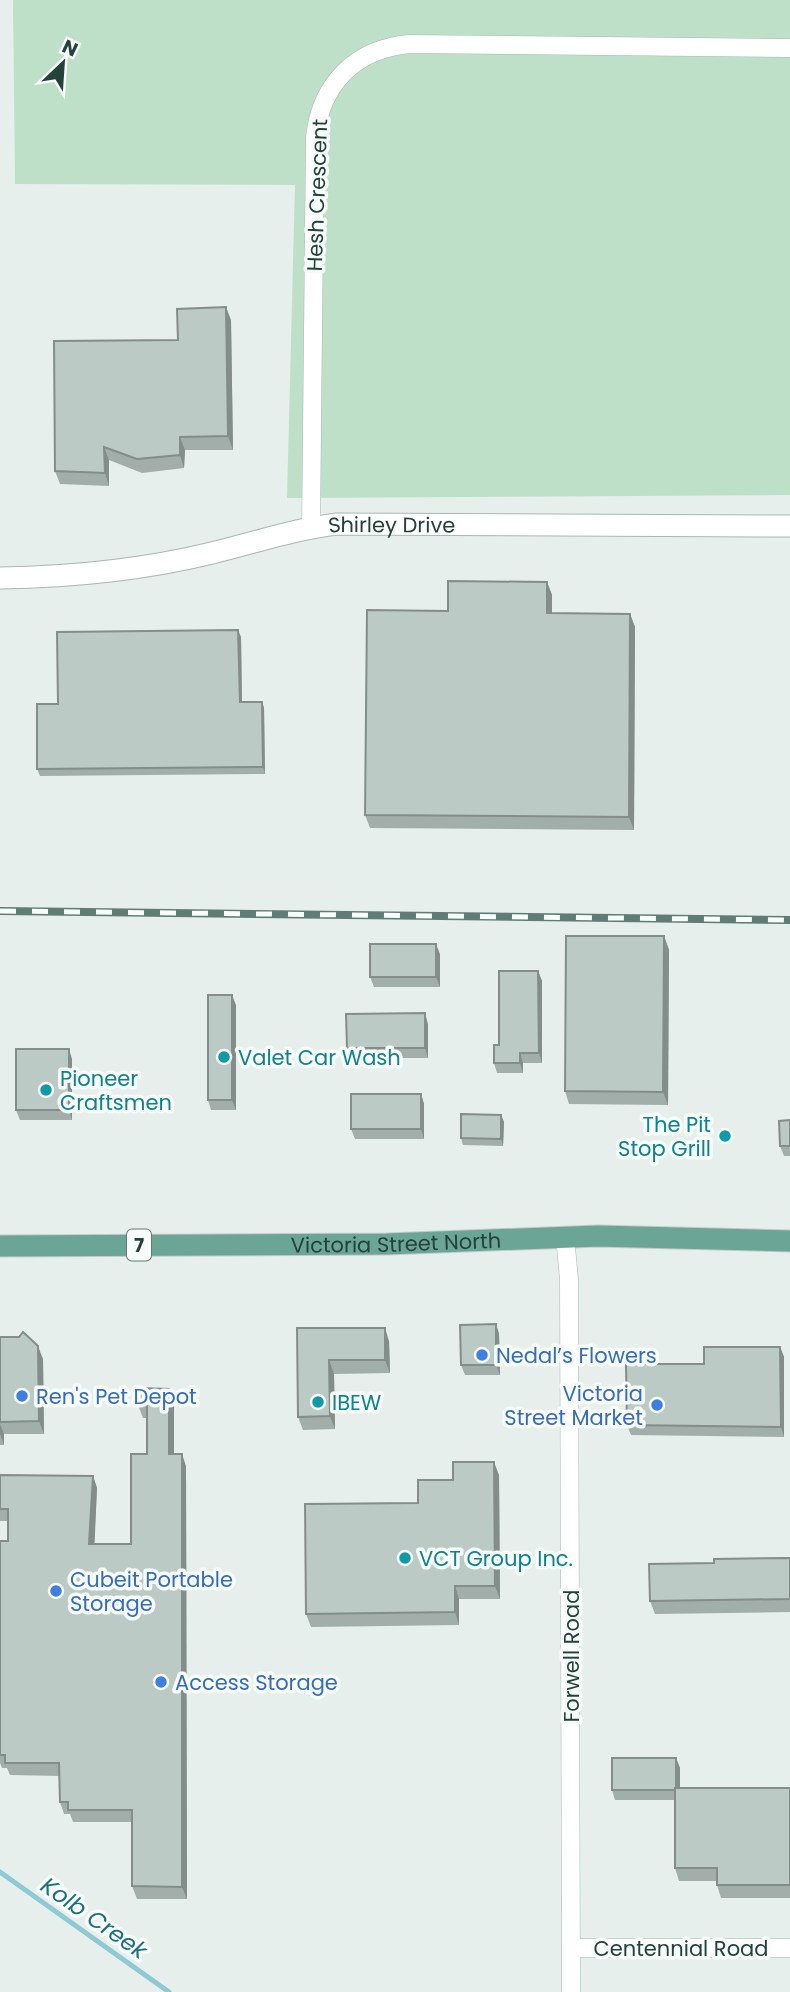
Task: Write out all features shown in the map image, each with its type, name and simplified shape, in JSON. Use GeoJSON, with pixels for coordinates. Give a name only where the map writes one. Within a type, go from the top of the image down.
{"type":"FeatureCollection","features":[{"type":"Feature","properties":{"kind":"main road","name":"Victoria Street North"},"geometry":{"type":"LineString","coordinates":[[0,1246],[387,1244],[565,1237],[790,1241]]}},
{"type":"Feature","properties":{"kind":"street","name":"Hesh Crescent"},"geometry":{"type":"LineString","coordinates":[[312,527],[315,136],[321,104],[344,71],[377,50],[409,44],[790,48]]}},
{"type":"Feature","properties":{"kind":"street","name":"Shirley Drive"},"geometry":{"type":"LineString","coordinates":[[0,578],[133,570],[213,553],[312,527],[405,522],[790,526]]}},
{"type":"Feature","properties":{"kind":"street","name":"Forwell Road"},"geometry":{"type":"LineString","coordinates":[[565,1237],[569,1279],[571,1992]]}},
{"type":"Feature","properties":{"kind":"street","name":"Centennial Road"},"geometry":{"type":"LineString","coordinates":[[572,1948],[790,1948]]}},
{"type":"Feature","properties":{"kind":"green space"},"geometry":{"type":"Polygon","coordinates":[[[13,0],[790,0],[790,495],[287,498],[295,185],[15,184],[13,0]]]}},
{"type":"Feature","properties":{"kind":"building"},"geometry":{"type":"Polygon","coordinates":[[[226,307],[228,436],[180,437],[180,455],[137,459],[104,447],[105,473],[55,471],[54,341],[178,340],[177,309],[226,307]]]}},
{"type":"Feature","properties":{"kind":"building"},"geometry":{"type":"Polygon","coordinates":[[[448,581],[547,582],[547,613],[630,614],[629,817],[365,815],[367,610],[448,611],[448,581]]]}},
{"type":"Feature","properties":{"kind":"building"},"geometry":{"type":"Polygon","coordinates":[[[238,630],[240,702],[262,702],[263,767],[37,769],[37,704],[58,704],[57,632],[238,630]]]}},
{"type":"Feature","properties":{"kind":"building"},"geometry":{"type":"Polygon","coordinates":[[[566,936],[664,936],[663,1092],[565,1091],[566,936]]]}},
{"type":"Feature","properties":{"kind":"building"},"geometry":{"type":"Polygon","coordinates":[[[370,944],[436,944],[436,977],[370,977],[370,944]]]}},
{"type":"Feature","properties":{"kind":"building"},"geometry":{"type":"Polygon","coordinates":[[[499,971],[538,971],[539,1053],[520,1053],[520,1063],[494,1063],[494,1045],[499,1045],[499,971]]]}},
{"type":"Feature","properties":{"kind":"building","name":"Valet Car Wash"},"geometry":{"type":"Polygon","coordinates":[[[208,995],[232,995],[232,1100],[208,1100],[208,995]]]}},
{"type":"Feature","properties":{"kind":"building"},"geometry":{"type":"Polygon","coordinates":[[[425,1013],[425,1048],[347,1048],[346,1014],[425,1013]]]}},
{"type":"Feature","properties":{"kind":"building","name":"Pioneer Craftsmen"},"geometry":{"type":"Polygon","coordinates":[[[16,1049],[69,1049],[69,1110],[16,1110],[16,1049]]]}},
{"type":"Feature","properties":{"kind":"building"},"geometry":{"type":"Polygon","coordinates":[[[351,1094],[421,1094],[421,1129],[351,1129],[351,1094]]]}},
{"type":"Feature","properties":{"kind":"building"},"geometry":{"type":"Polygon","coordinates":[[[461,1114],[501,1115],[501,1139],[461,1138],[461,1114]]]}},
{"type":"Feature","properties":{"kind":"building"},"geometry":{"type":"Polygon","coordinates":[[[790,1120],[790,1146],[780,1146],[779,1121],[790,1120]]]}},
{"type":"Feature","properties":{"kind":"building","name":"Nedal’s Flowers"},"geometry":{"type":"Polygon","coordinates":[[[496,1324],[496,1365],[461,1365],[460,1325],[496,1324]]]}},
{"type":"Feature","properties":{"kind":"building","name":"IBEW"},"geometry":{"type":"Polygon","coordinates":[[[297,1328],[385,1328],[385,1360],[329,1360],[330,1416],[298,1417],[297,1328]]]}},
{"type":"Feature","properties":{"kind":"building","name":"Ren's Pet Depot"},"geometry":{"type":"Polygon","coordinates":[[[23,1332],[38,1346],[39,1421],[0,1422],[0,1337],[19,1337],[23,1332]]]}},
{"type":"Feature","properties":{"kind":"building"},"geometry":{"type":"Polygon","coordinates":[[[704,1347],[780,1347],[781,1427],[627,1425],[626,1364],[704,1364],[704,1347]]]}},
{"type":"Feature","properties":{"kind":"building"},"geometry":{"type":"Polygon","coordinates":[[[138,1388],[169,1389],[169,1454],[182,1454],[182,1887],[132,1886],[132,1810],[68,1810],[68,1802],[60,1802],[59,1763],[5,1763],[5,1755],[0,1755],[0,1541],[8,1541],[8,1509],[0,1509],[0,1475],[93,1476],[89,1544],[131,1544],[131,1454],[147,1454],[147,1405],[138,1405],[138,1388]]]}},
{"type":"Feature","properties":{"kind":"building","name":"VCT Group Inc."},"geometry":{"type":"Polygon","coordinates":[[[453,1462],[494,1462],[495,1586],[455,1586],[455,1612],[306,1614],[305,1504],[418,1503],[418,1480],[453,1480],[453,1462]]]}},
{"type":"Feature","properties":{"kind":"building"},"geometry":{"type":"Polygon","coordinates":[[[790,1558],[790,1599],[650,1601],[649,1564],[714,1563],[714,1559],[790,1558]]]}},
{"type":"Feature","properties":{"kind":"building"},"geometry":{"type":"Polygon","coordinates":[[[612,1758],[676,1758],[676,1788],[612,1790],[612,1758]]]}},
{"type":"Feature","properties":{"kind":"building"},"geometry":{"type":"Polygon","coordinates":[[[675,1788],[790,1788],[790,1885],[717,1885],[717,1868],[675,1868],[675,1788]]]}},
{"type":"Feature","properties":{"kind":"waterway","name":"Kolb Creek"},"geometry":{"type":"LineString","coordinates":[[0,1872],[169,1992]]}},
{"type":"Feature","properties":{"kind":"railway"},"geometry":{"type":"LineString","coordinates":[[0,911],[790,920]]}},
{"type":"Feature","properties":{"kind":"place","name":"Valet Car Wash"},"geometry":{"type":"Point","coordinates":[224,1057]}},
{"type":"Feature","properties":{"kind":"place","name":"Pioneer Craftsmen"},"geometry":{"type":"Point","coordinates":[46,1090]}},
{"type":"Feature","properties":{"kind":"place","name":"The Pit Stop Grill"},"geometry":{"type":"Point","coordinates":[725,1136]}},
{"type":"Feature","properties":{"kind":"place","name":"Nedal’s Flowers"},"geometry":{"type":"Point","coordinates":[482,1355]}},
{"type":"Feature","properties":{"kind":"place","name":"Ren's Pet Depot"},"geometry":{"type":"Point","coordinates":[22,1396]}},
{"type":"Feature","properties":{"kind":"place","name":"IBEW"},"geometry":{"type":"Point","coordinates":[318,1402]}},
{"type":"Feature","properties":{"kind":"place","name":"Victoria Street Market"},"geometry":{"type":"Point","coordinates":[657,1405]}},
{"type":"Feature","properties":{"kind":"place","name":"VCT Group Inc."},"geometry":{"type":"Point","coordinates":[405,1558]}},
{"type":"Feature","properties":{"kind":"place","name":"Cubeit Portable Storage"},"geometry":{"type":"Point","coordinates":[56,1591]}},
{"type":"Feature","properties":{"kind":"place","name":"Access Storage"},"geometry":{"type":"Point","coordinates":[161,1682]}}]}
